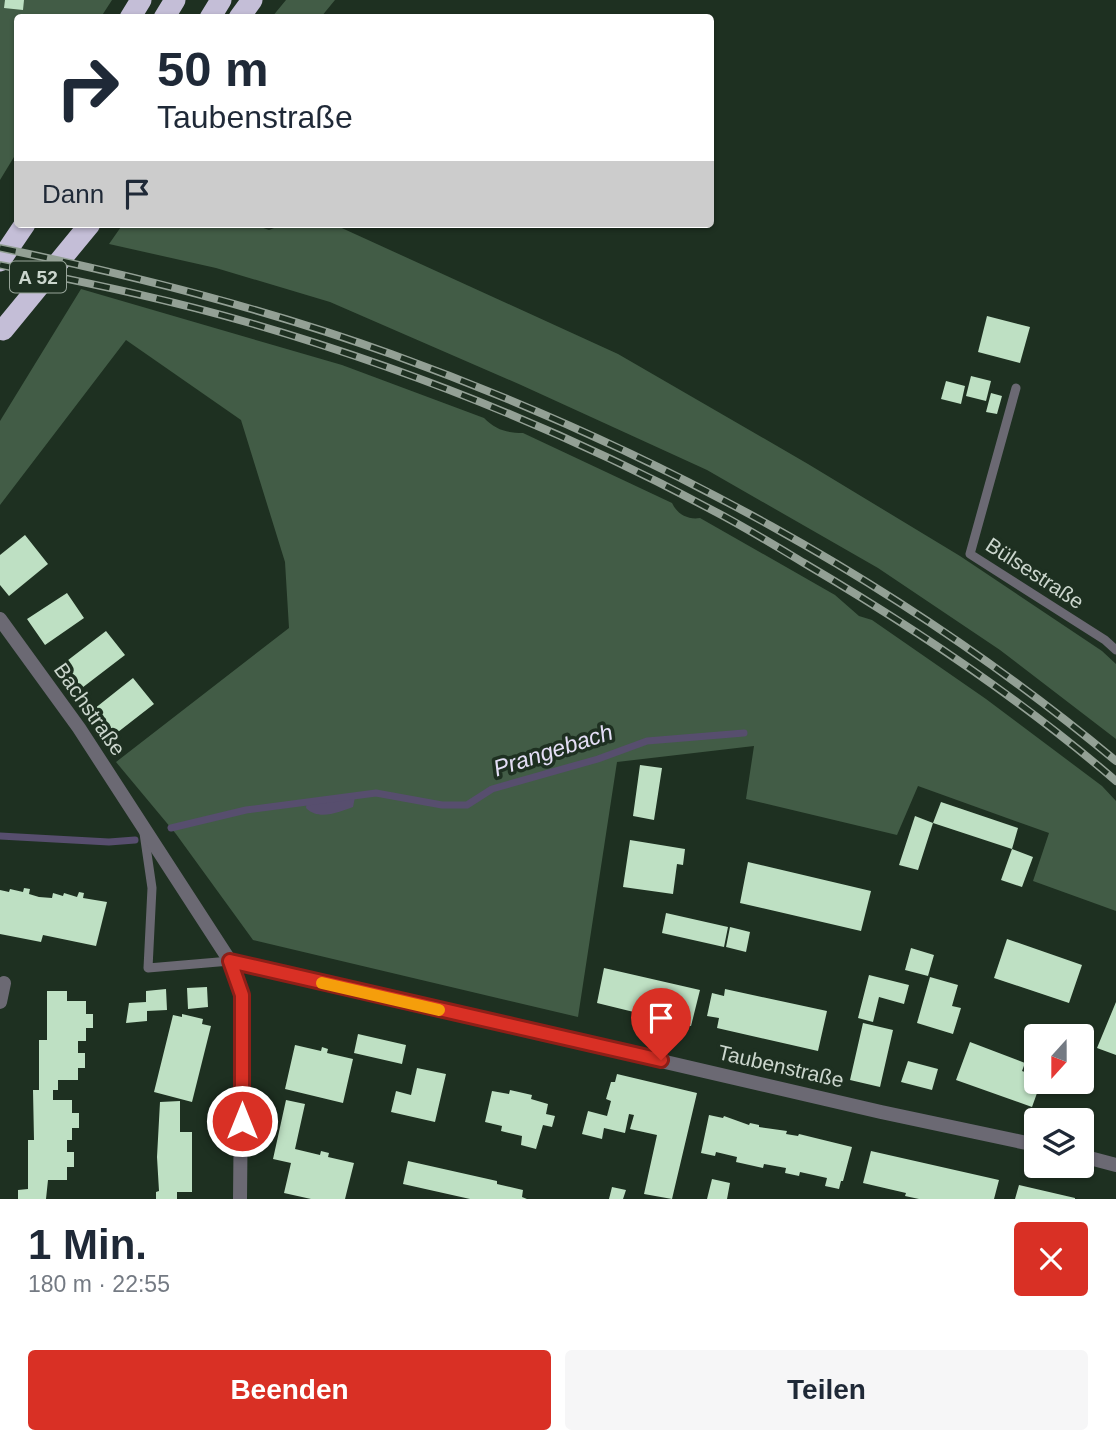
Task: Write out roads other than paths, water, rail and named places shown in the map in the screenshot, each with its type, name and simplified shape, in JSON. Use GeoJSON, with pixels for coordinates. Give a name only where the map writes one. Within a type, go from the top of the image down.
{"type":"FeatureCollection","features":[{"type":"Feature","properties":{"kind":"highway"},"geometry":{"type":"LineString","coordinates":[[0,259],[16,228]]}},
{"type":"Feature","properties":{"kind":"highway","name":"A 52"},"geometry":{"type":"LineString","coordinates":[[0,259],[22,228]]}},
{"type":"Feature","properties":{"kind":"highway","name":"A 52"},"geometry":{"type":"LineString","coordinates":[[2,332],[70,228]]}},
{"type":"Feature","properties":{"kind":"highway"},"geometry":{"type":"LineString","coordinates":[[2,332],[87,228]]}},
{"type":"Feature","properties":{"kind":"street","name":"Bachstraße"},"geometry":{"type":"LineString","coordinates":[[0,619],[79,728],[230,961],[242,995],[240,1199]]}},
{"type":"Feature","properties":{"kind":"street","name":"Taubenstraße"},"geometry":{"type":"LineString","coordinates":[[230,961],[881,1112],[1024,1142]]}},
{"type":"Feature","properties":{"kind":"street"},"geometry":{"type":"LineString","coordinates":[[0,1002],[4,983]]}},
{"type":"Feature","properties":{"kind":"street"},"geometry":{"type":"LineString","coordinates":[[1094,1159],[1116,1165]]}},
{"type":"Feature","properties":{"kind":"lane","name":"Bülsestraße"},"geometry":{"type":"LineString","coordinates":[[1016,388],[970,554],[1105,640],[1116,650]]}},
{"type":"Feature","properties":{"kind":"lane","name":"Bachstraße"},"geometry":{"type":"LineString","coordinates":[[143,824],[152,888],[148,968],[230,961]]}},
{"type":"Feature","properties":{"kind":"waterway","name":"Prangebach"},"geometry":{"type":"LineString","coordinates":[[171,828],[246,810],[376,793],[442,805],[467,805],[492,789],[598,759],[647,741],[744,733]]}},
{"type":"Feature","properties":{"kind":"waterway","name":"Prangebach"},"geometry":{"type":"LineString","coordinates":[[0,836],[109,842],[135,840]]}},
{"type":"Feature","properties":{"kind":"railway"},"geometry":{"type":"LineString","coordinates":[[0,248],[148,281],[343,337],[488,391],[584,432],[679,477],[771,526],[861,579],[1034,696],[1116,761]]}},
{"type":"Feature","properties":{"kind":"railway"},"geometry":{"type":"LineString","coordinates":[[0,265],[188,306],[310,341],[428,382],[601,454],[735,523],[885,612],[1004,692],[1116,781]]}}]}
